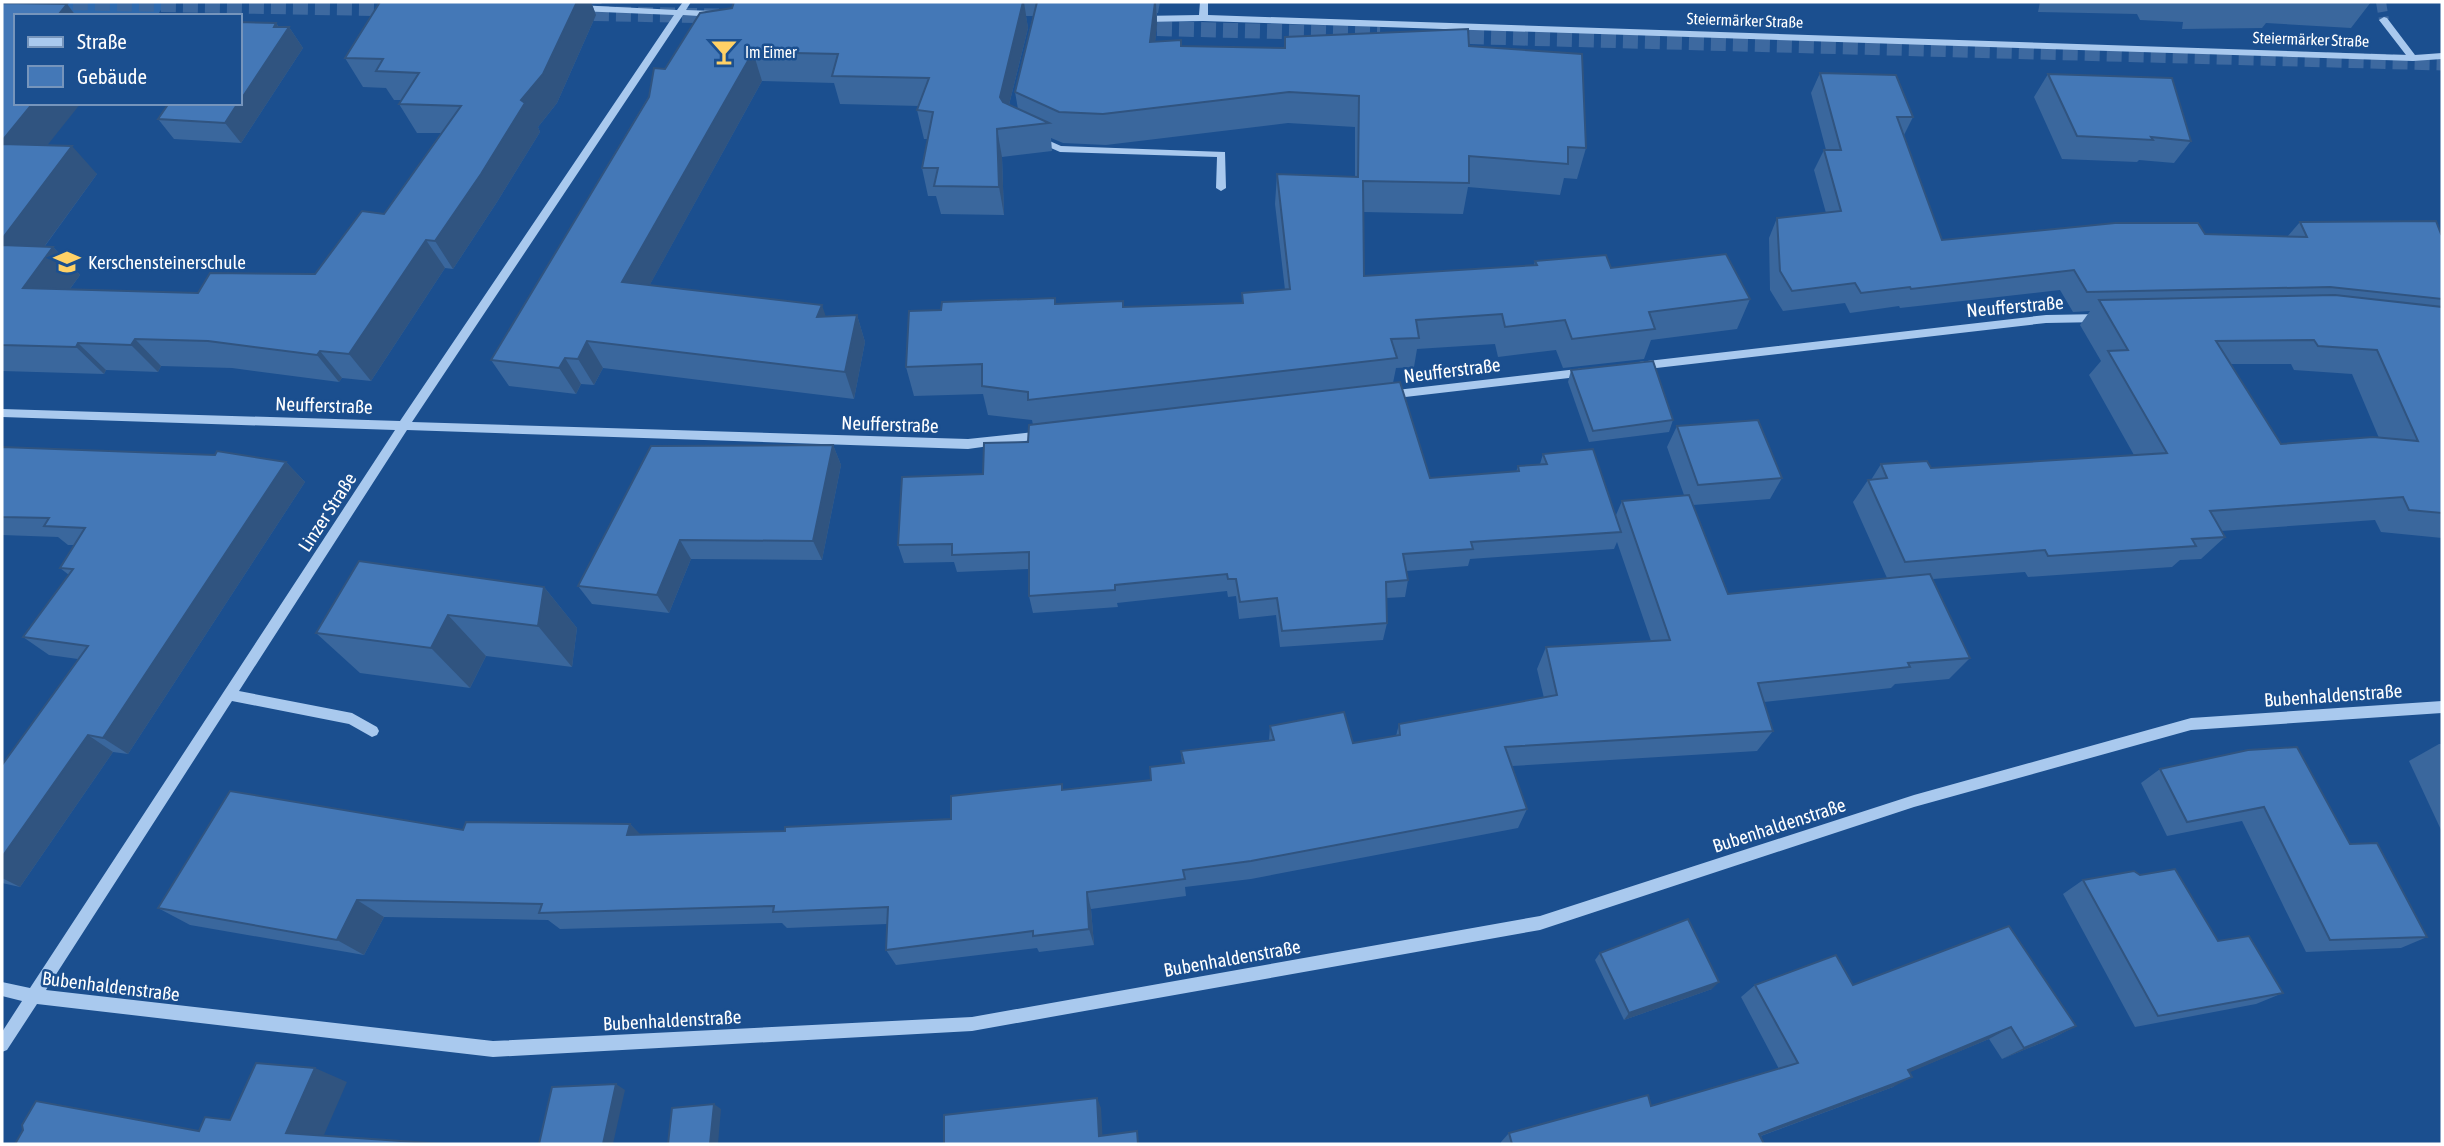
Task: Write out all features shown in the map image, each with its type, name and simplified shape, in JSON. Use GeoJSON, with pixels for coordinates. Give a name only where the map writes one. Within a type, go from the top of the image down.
{"type":"FeatureCollection","features":[{"type":"Feature","properties":{"kind":"street","name":"Linzer Straße"},"geometry":{"type":"LineString","coordinates":[[2,1045],[404,425],[687,2]]}},
{"type":"Feature","properties":{"kind":"street"},"geometry":{"type":"LineString","coordinates":[[1203,18],[1204,2]]}},
{"type":"Feature","properties":{"kind":"street"},"geometry":{"type":"LineString","coordinates":[[568,7],[719,14]]}},
{"type":"Feature","properties":{"kind":"street","name":"Steiermärker Straße"},"geometry":{"type":"LineString","coordinates":[[1133,19],[1203,18],[2413,58],[2442,56]]}},
{"type":"Feature","properties":{"kind":"street"},"geometry":{"type":"LineString","coordinates":[[2384,20],[2413,58]]}},
{"type":"Feature","properties":{"kind":"street"},"geometry":{"type":"LineString","coordinates":[[1024,132],[1060,149],[1222,154],[1221,188]]}},
{"type":"Feature","properties":{"kind":"street","name":"Neufferstraße"},"geometry":{"type":"LineString","coordinates":[[1632,367],[2046,319],[2116,317]]}},
{"type":"Feature","properties":{"kind":"street","name":"Neufferstraße"},"geometry":{"type":"LineString","coordinates":[[1369,397],[1604,370]]}},
{"type":"Feature","properties":{"kind":"street","name":"Neufferstraße"},"geometry":{"type":"LineString","coordinates":[[2,413],[968,444],[1051,434]]}},
{"type":"Feature","properties":{"kind":"street"},"geometry":{"type":"LineString","coordinates":[[229,695],[352,719],[372,731]]}},
{"type":"Feature","properties":{"kind":"street","name":"Bubenhaldenstraße"},"geometry":{"type":"LineString","coordinates":[[2,989],[32,996],[493,1049],[972,1024],[1540,923],[1914,801],[2191,724],[2442,707]]}},
{"type":"Feature","properties":{"kind":"shaded area"},"geometry":{"type":"Polygon","coordinates":[[[2,2],[166,2],[158,14],[14,14],[14,17],[2,17],[2,2]]]}},
{"type":"Feature","properties":{"kind":"building"},"geometry":{"type":"Polygon","coordinates":[[[380,2],[577,2],[543,74],[521,100],[525,103],[481,174],[435,241],[426,240],[349,354],[320,351],[317,355],[208,341],[135,339],[131,345],[2,345],[2,245],[53,247],[23,288],[198,293],[210,273],[315,274],[362,211],[384,214],[461,106],[399,104],[419,73],[376,71],[383,59],[345,58],[380,2]]]}},
{"type":"Feature","properties":{"kind":"building"},"geometry":{"type":"Polygon","coordinates":[[[734,2],[1023,2],[1000,97],[1003,102],[1049,123],[997,129],[999,187],[934,186],[938,168],[922,168],[933,112],[917,110],[929,78],[832,76],[838,54],[753,52],[622,282],[822,305],[817,317],[857,315],[845,372],[587,341],[578,359],[565,358],[559,368],[491,360],[649,97],[654,68],[665,69],[700,13],[732,8],[734,2]]]}},
{"type":"Feature","properties":{"kind":"building"},"geometry":{"type":"Polygon","coordinates":[[[1037,2],[1155,2],[1150,42],[1181,40],[1181,46],[1285,48],[1285,37],[1468,29],[1469,46],[1582,54],[1586,148],[1568,147],[1568,164],[1469,156],[1469,183],[1363,181],[1364,276],[1537,265],[1535,261],[1606,255],[1611,268],[1726,254],[1750,299],[1649,312],[1655,329],[1572,339],[1565,320],[1505,327],[1502,314],[1416,320],[1419,338],[1391,339],[1397,358],[1028,400],[1028,392],[982,386],[982,364],[906,367],[909,311],[941,310],[942,302],[1055,298],[1055,304],[1123,301],[1123,307],[1243,303],[1242,293],[1290,289],[1277,174],[1358,177],[1359,96],[1289,92],[1103,114],[1059,112],[1015,92],[1037,2]]]}},
{"type":"Feature","properties":{"kind":"building"},"geometry":{"type":"Polygon","coordinates":[[[2,3],[67,4],[59,14],[14,14],[14,105],[31,105],[2,141],[2,3]]]}},
{"type":"Feature","properties":{"kind":"building"},"geometry":{"type":"Polygon","coordinates":[[[242,22],[276,23],[274,27],[289,27],[242,98],[242,22]]]}},
{"type":"Feature","properties":{"kind":"building"},"geometry":{"type":"Polygon","coordinates":[[[1820,73],[1896,75],[1913,117],[1897,117],[1942,240],[2115,223],[2198,223],[2205,234],[2307,237],[2300,222],[2436,221],[2442,235],[2442,299],[2330,287],[2087,292],[2074,270],[1861,293],[1855,283],[1792,291],[1780,271],[1777,218],[1841,211],[1824,150],[1841,150],[1820,73]]]}},
{"type":"Feature","properties":{"kind":"building"},"geometry":{"type":"Polygon","coordinates":[[[2048,74],[2172,78],[2191,141],[2151,137],[2153,140],[2077,136],[2048,74]]]}},
{"type":"Feature","properties":{"kind":"building"},"geometry":{"type":"Polygon","coordinates":[[[168,105],[237,105],[225,123],[158,119],[168,105]]]}},
{"type":"Feature","properties":{"kind":"building"},"geometry":{"type":"Polygon","coordinates":[[[2,144],[72,146],[2,239],[2,144]]]}},
{"type":"Feature","properties":{"kind":"building"},"geometry":{"type":"Polygon","coordinates":[[[2335,295],[2442,307],[2442,513],[2409,510],[2403,497],[2210,511],[2225,537],[2192,539],[2196,546],[2048,556],[2045,550],[1905,562],[1868,480],[1887,478],[1881,464],[1927,461],[1931,468],[2167,453],[2108,351],[2128,350],[2099,300],[2335,295]],[[2314,340],[2216,341],[2281,444],[2373,437],[2418,441],[2377,350],[2318,346],[2314,340]]]}},
{"type":"Feature","properties":{"kind":"building"},"geometry":{"type":"Polygon","coordinates":[[[1653,361],[1673,420],[1593,431],[1571,370],[1653,361]]]}},
{"type":"Feature","properties":{"kind":"building"},"geometry":{"type":"Polygon","coordinates":[[[1400,382],[1430,478],[1519,471],[1518,466],[1547,464],[1543,454],[1593,449],[1621,532],[1471,542],[1473,549],[1403,554],[1408,580],[1386,582],[1387,623],[1282,631],[1277,598],[1240,602],[1236,579],[1228,579],[1227,574],[1115,585],[1115,590],[1029,596],[1029,552],[952,555],[952,544],[898,545],[902,477],[983,474],[984,443],[1028,442],[1029,425],[1400,382]]]}},
{"type":"Feature","properties":{"kind":"building"},"geometry":{"type":"Polygon","coordinates":[[[1758,420],[1782,478],[1698,485],[1677,426],[1758,420]]]}},
{"type":"Feature","properties":{"kind":"building"},"geometry":{"type":"Polygon","coordinates":[[[833,445],[813,541],[680,540],[657,595],[578,586],[651,446],[833,445]]]}},
{"type":"Feature","properties":{"kind":"building"},"geometry":{"type":"Polygon","coordinates":[[[2,447],[215,455],[217,451],[286,462],[103,738],[88,735],[2,857],[2,765],[88,646],[23,637],[73,569],[60,568],[85,528],[44,526],[49,518],[2,517],[2,447]]]}},
{"type":"Feature","properties":{"kind":"building"},"geometry":{"type":"Polygon","coordinates":[[[1689,495],[1728,594],[1930,574],[1970,658],[1908,663],[1910,667],[1758,683],[1773,731],[1505,747],[1527,809],[1251,861],[1183,870],[1185,879],[1087,892],[1089,929],[1033,936],[1033,931],[886,950],[888,907],[773,912],[774,906],[539,913],[542,904],[357,900],[337,940],[158,908],[230,791],[463,830],[466,822],[630,824],[627,835],[785,831],[785,827],[951,819],[951,796],[1062,784],[1062,790],[1151,780],[1150,767],[1184,763],[1181,751],[1274,740],[1270,726],[1344,712],[1353,743],[1400,735],[1399,724],[1557,695],[1546,647],[1670,640],[1622,501],[1689,495]]]}},
{"type":"Feature","properties":{"kind":"building"},"geometry":{"type":"Polygon","coordinates":[[[359,561],[544,587],[538,626],[448,615],[431,648],[316,633],[359,561]]]}},
{"type":"Feature","properties":{"kind":"building"},"geometry":{"type":"Polygon","coordinates":[[[2297,747],[2350,844],[2377,843],[2427,937],[2330,940],[2264,807],[2187,822],[2160,769],[2248,750],[2297,747]]]}},
{"type":"Feature","properties":{"kind":"building"},"geometry":{"type":"Polygon","coordinates":[[[2175,869],[2218,941],[2249,936],[2283,993],[2158,1016],[2083,880],[2134,871],[2140,875],[2175,869]]]}},
{"type":"Feature","properties":{"kind":"building"},"geometry":{"type":"Polygon","coordinates":[[[1688,919],[1719,982],[1629,1013],[1600,953],[1688,919]]]}},
{"type":"Feature","properties":{"kind":"building"},"geometry":{"type":"Polygon","coordinates":[[[2009,926],[2076,1026],[2024,1048],[2011,1027],[1908,1070],[1912,1077],[1759,1134],[1764,1144],[1512,1144],[1509,1133],[1648,1095],[1651,1106],[1798,1063],[1755,985],[1836,955],[1853,985],[2009,926]]]}},
{"type":"Feature","properties":{"kind":"building"},"geometry":{"type":"Polygon","coordinates":[[[256,1063],[315,1068],[286,1133],[444,1144],[15,1144],[36,1101],[199,1131],[205,1117],[230,1120],[256,1063]]]}},
{"type":"Feature","properties":{"kind":"building"},"geometry":{"type":"Polygon","coordinates":[[[616,1084],[603,1144],[539,1144],[552,1087],[616,1084]]]}},
{"type":"Feature","properties":{"kind":"building"},"geometry":{"type":"Polygon","coordinates":[[[1097,1098],[1099,1136],[1137,1131],[1138,1144],[944,1144],[944,1115],[1097,1098]]]}},
{"type":"Feature","properties":{"kind":"building"},"geometry":{"type":"Polygon","coordinates":[[[714,1104],[710,1144],[668,1144],[672,1108],[714,1104]]]}},
{"type":"Feature","properties":{"kind":"tunnel"},"geometry":{"type":"LineString","coordinates":[[29,2],[400,9]]}},
{"type":"Feature","properties":{"kind":"tunnel"},"geometry":{"type":"LineString","coordinates":[[2381,2],[2384,20]]}},
{"type":"Feature","properties":{"kind":"tunnel"},"geometry":{"type":"LineString","coordinates":[[572,13],[719,16]]}},
{"type":"Feature","properties":{"kind":"tunnel"},"geometry":{"type":"LineString","coordinates":[[1135,28],[1380,34]]}},
{"type":"Feature","properties":{"kind":"tunnel"},"geometry":{"type":"LineString","coordinates":[[1447,36],[2442,63]]}},
{"type":"Feature","properties":{"kind":"place","name":"Im Eimer"},"geometry":{"type":"Point","coordinates":[724,52]}},
{"type":"Feature","properties":{"kind":"place","name":"Kerschensteinerschule"},"geometry":{"type":"Point","coordinates":[67,262]}}]}
